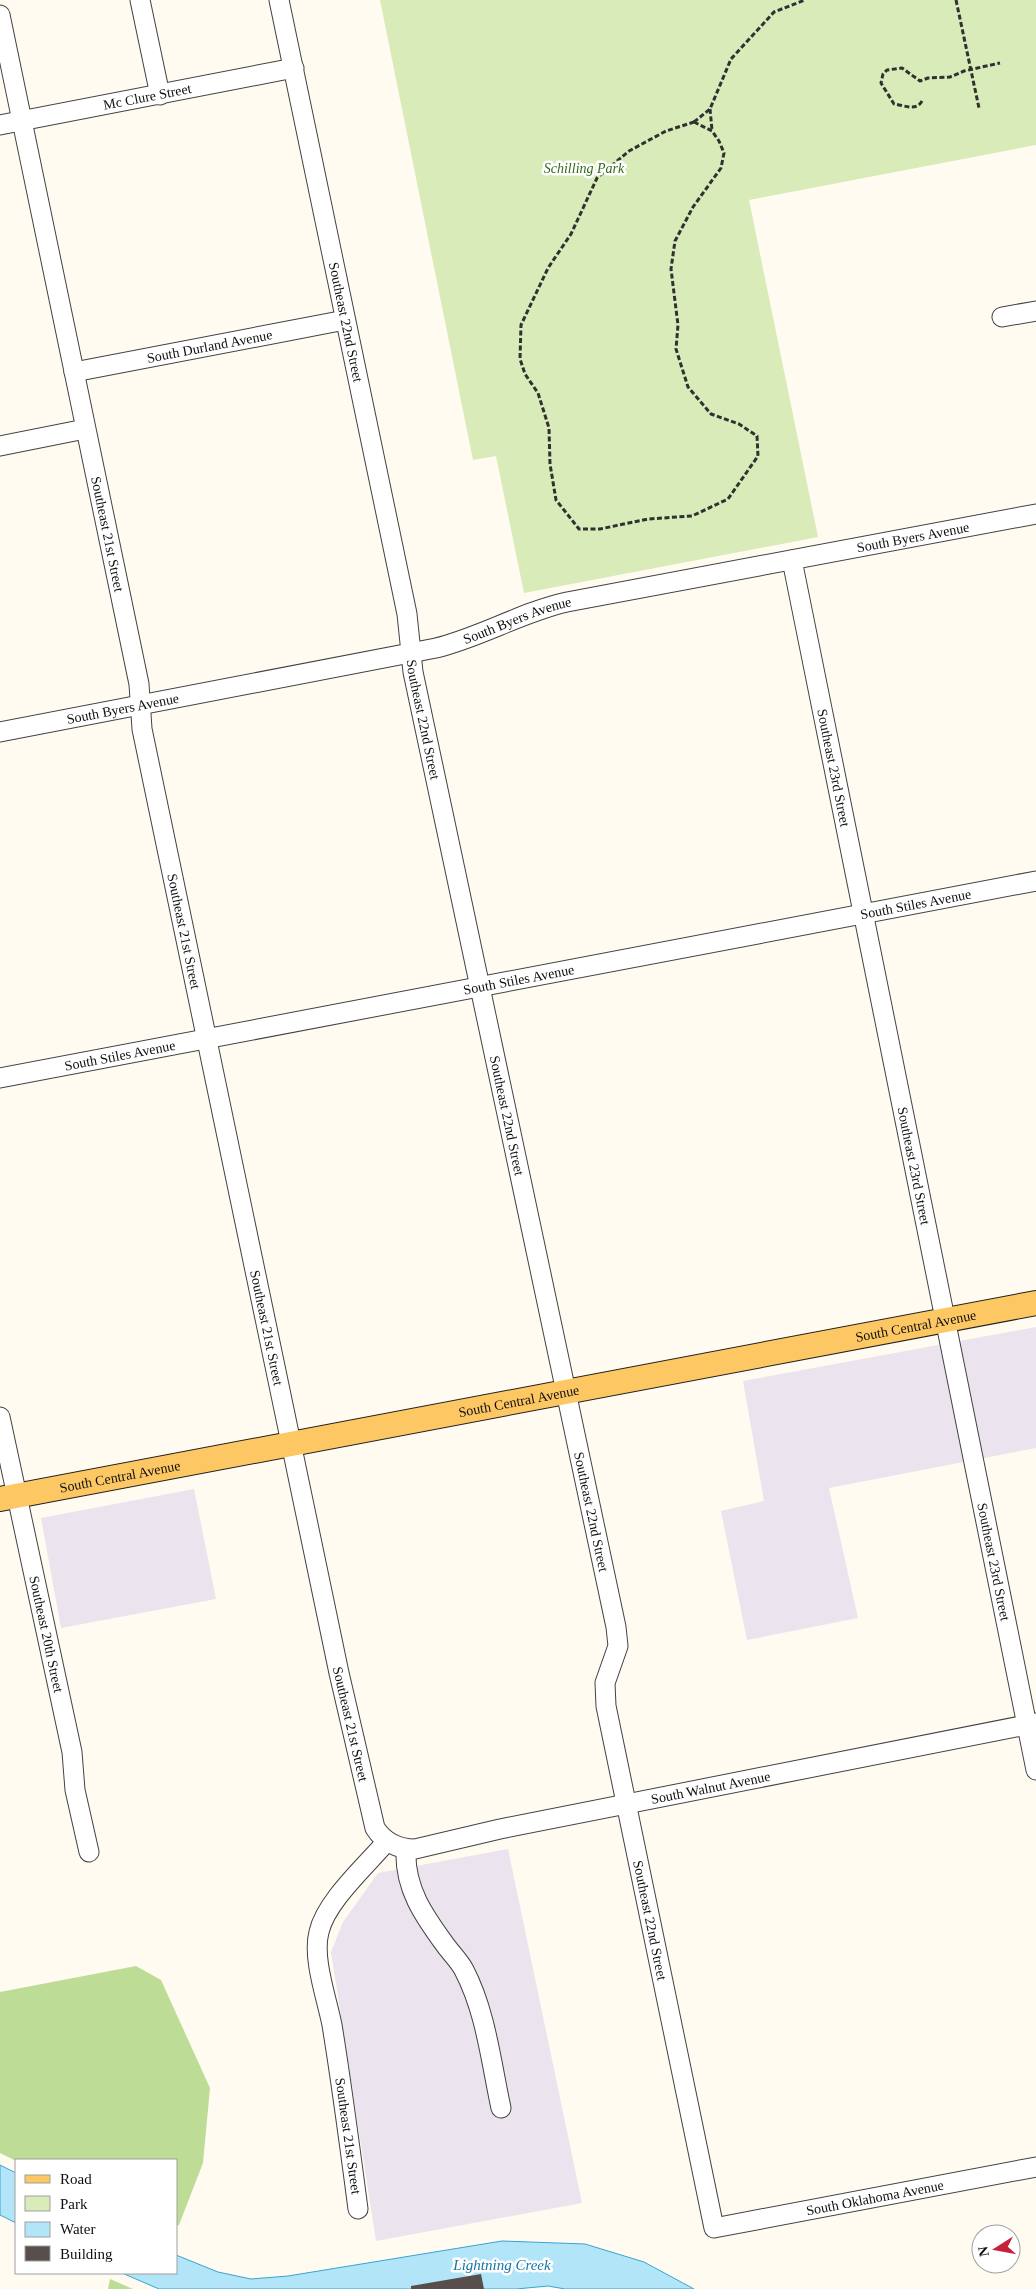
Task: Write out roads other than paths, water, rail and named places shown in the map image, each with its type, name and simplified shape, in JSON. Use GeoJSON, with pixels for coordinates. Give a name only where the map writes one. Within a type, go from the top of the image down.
{"type":"FeatureCollection","features":[{"type":"Feature","properties":{"kind":"main road","name":"South Central Avenue"},"geometry":{"type":"LineString","coordinates":[[9,1497],[1036,1303]]}},
{"type":"Feature","properties":{"kind":"street"},"geometry":{"type":"LineString","coordinates":[[140,0],[160,94]]}},
{"type":"Feature","properties":{"kind":"street","name":"Southeast 22nd Street"},"geometry":{"type":"LineString","coordinates":[[279,0],[407,614],[411,653],[618,1639],[617,1652],[606,1676],[604,1695],[714,2228]]}},
{"type":"Feature","properties":{"kind":"street","name":"Southeast 21st Street"},"geometry":{"type":"LineString","coordinates":[[0,15],[137,674],[142,729],[338,1664],[372,1819],[375,1828],[387,1842],[348,1886],[324,1917],[319,1932],[318,1944],[358,2209]]}},
{"type":"Feature","properties":{"kind":"street","name":"Mc Clure Street"},"geometry":{"type":"LineString","coordinates":[[0,125],[294,68]]}},
{"type":"Feature","properties":{"kind":"street"},"geometry":{"type":"LineString","coordinates":[[1002,317],[1036,311]]}},
{"type":"Feature","properties":{"kind":"street","name":"South Durland Avenue"},"geometry":{"type":"LineString","coordinates":[[74,372],[345,320]]}},
{"type":"Feature","properties":{"kind":"street"},"geometry":{"type":"LineString","coordinates":[[0,446],[85,429]]}},
{"type":"Feature","properties":{"kind":"street","name":"South Byers Avenue"},"geometry":{"type":"LineString","coordinates":[[0,732],[411,653],[461,641],[535,611],[561,603],[1036,514]]}},
{"type":"Feature","properties":{"kind":"street","name":"Southeast 23rd Street"},"geometry":{"type":"LineString","coordinates":[[792,560],[862,913],[1032,1724],[1036,1770]]}},
{"type":"Feature","properties":{"kind":"street","name":"South Stiles Avenue"},"geometry":{"type":"LineString","coordinates":[[0,1078],[1036,881]]}},
{"type":"Feature","properties":{"kind":"street","name":"Southeast 20th Street"},"geometry":{"type":"LineString","coordinates":[[0,1417],[9,1497],[72,1752],[75,1790],[89,1852]]}},
{"type":"Feature","properties":{"kind":"street","name":"South Walnut Avenue"},"geometry":{"type":"LineString","coordinates":[[387,1842],[406,1849],[422,1847],[509,1827],[627,1806],[1032,1724]]}},
{"type":"Feature","properties":{"kind":"street"},"geometry":{"type":"LineString","coordinates":[[406,1849],[405,1867],[409,1884],[419,1908],[464,1969],[479,2005],[501,2108]]}},
{"type":"Feature","properties":{"kind":"street","name":"South Oklahoma Avenue"},"geometry":{"type":"LineString","coordinates":[[714,2228],[1036,2167]]}},
{"type":"Feature","properties":{"kind":"water"},"geometry":{"type":"Polygon","coordinates":[[[0,2165],[15,2172],[15,2222],[0,2215],[0,2165]]]}},
{"type":"Feature","properties":{"kind":"water","name":"Lightning Creek"},"geometry":{"type":"Polygon","coordinates":[[[502,2241],[585,2244],[644,2262],[694,2289],[565,2289],[548,2286],[516,2289],[159,2289],[124,2274],[178,2274],[178,2256],[218,2272],[251,2279],[288,2276],[502,2241]]]}},
{"type":"Feature","properties":{"kind":"park label","name":"Schilling Park"},"geometry":{"type":"Point","coordinates":[584,168]}}]}
